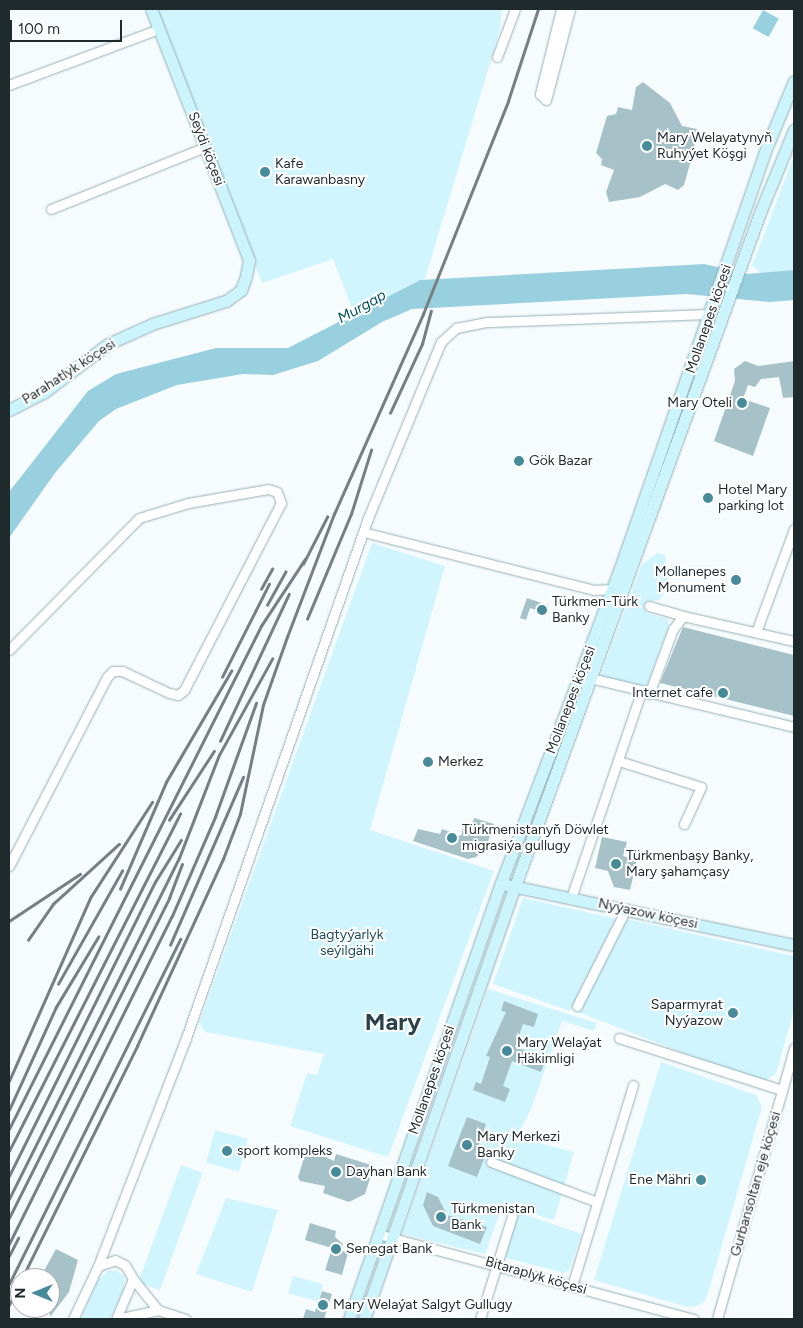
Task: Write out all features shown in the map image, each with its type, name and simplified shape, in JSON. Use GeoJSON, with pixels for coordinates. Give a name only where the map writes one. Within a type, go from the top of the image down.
{"type":"FeatureCollection","features":[{"type":"Feature","properties":{"kind":"street","name":"Seýdi köçesi"},"geometry":{"type":"LineString","coordinates":[[151,9],[249,260],[241,290]]}},
{"type":"Feature","properties":{"kind":"street"},"geometry":{"type":"LineString","coordinates":[[497,57],[515,9]]}},
{"type":"Feature","properties":{"kind":"street"},"geometry":{"type":"LineString","coordinates":[[561,9],[540,94],[546,100],[570,9]]}},
{"type":"Feature","properties":{"kind":"street"},"geometry":{"type":"LineString","coordinates":[[9,85],[159,29]]}},
{"type":"Feature","properties":{"kind":"street","name":"Mollanepes köçesi"},"geometry":{"type":"LineString","coordinates":[[364,1319],[515,886],[586,677],[613,589],[713,309],[768,144],[794,81]]}},
{"type":"Feature","properties":{"kind":"street","name":"Mollanepes köçesi"},"geometry":{"type":"LineString","coordinates":[[349,1319],[501,883],[586,677],[747,252],[761,210],[794,130]]}},
{"type":"Feature","properties":{"kind":"street"},"geometry":{"type":"LineString","coordinates":[[51,209],[206,147]]}},
{"type":"Feature","properties":{"kind":"street"},"geometry":{"type":"LineString","coordinates":[[748,206],[761,210]]}},
{"type":"Feature","properties":{"kind":"street","name":"Parahatlyk köçesi"},"geometry":{"type":"LineString","coordinates":[[9,410],[42,393],[108,344],[152,324],[226,301],[241,290]]}},
{"type":"Feature","properties":{"kind":"street"},"geometry":{"type":"LineString","coordinates":[[73,1319],[98,1266],[186,1038],[363,532],[441,342],[456,328],[488,322],[713,309]]}},
{"type":"Feature","properties":{"kind":"street"},"geometry":{"type":"LineString","coordinates":[[9,650],[139,518],[188,503],[268,489],[277,492],[281,503],[184,690],[178,695],[169,693],[122,671],[113,671],[107,677],[9,866]]}},
{"type":"Feature","properties":{"kind":"street"},"geometry":{"type":"LineString","coordinates":[[756,632],[794,529]]}},
{"type":"Feature","properties":{"kind":"street"},"geometry":{"type":"LineString","coordinates":[[363,532],[594,590],[613,589]]}},
{"type":"Feature","properties":{"kind":"street"},"geometry":{"type":"LineString","coordinates":[[649,606],[683,616],[794,641]]}},
{"type":"Feature","properties":{"kind":"street"},"geometry":{"type":"LineString","coordinates":[[571,898],[619,760],[645,693],[673,629],[683,616]]}},
{"type":"Feature","properties":{"kind":"street"},"geometry":{"type":"LineString","coordinates":[[586,677],[645,693],[794,727]]}},
{"type":"Feature","properties":{"kind":"street"},"geometry":{"type":"LineString","coordinates":[[619,760],[701,787],[684,824]]}},
{"type":"Feature","properties":{"kind":"street","name":"Nyýazow köçesi"},"geometry":{"type":"LineString","coordinates":[[501,883],[794,945]]}},
{"type":"Feature","properties":{"kind":"street"},"geometry":{"type":"LineString","coordinates":[[577,1006],[626,909]]}},
{"type":"Feature","properties":{"kind":"street"},"geometry":{"type":"LineString","coordinates":[[619,1038],[782,1090]]}},
{"type":"Feature","properties":{"kind":"street","name":"Gurbansoltan eje köçesi"},"geometry":{"type":"LineString","coordinates":[[717,1319],[794,1048]]}},
{"type":"Feature","properties":{"kind":"street"},"geometry":{"type":"LineString","coordinates":[[572,1286],[633,1085]]}},
{"type":"Feature","properties":{"kind":"street"},"geometry":{"type":"LineString","coordinates":[[491,1162],[598,1202]]}},
{"type":"Feature","properties":{"kind":"street"},"geometry":{"type":"LineString","coordinates":[[480,1319],[512,1216]]}},
{"type":"Feature","properties":{"kind":"street","name":"Bitaraplyk köçesi"},"geometry":{"type":"LineString","coordinates":[[378,1234],[694,1319]]}},
{"type":"Feature","properties":{"kind":"street"},"geometry":{"type":"LineString","coordinates":[[98,1266],[115,1260],[124,1265],[158,1310]]}},
{"type":"Feature","properties":{"kind":"street"},"geometry":{"type":"LineString","coordinates":[[116,1319],[133,1279]]}},
{"type":"Feature","properties":{"kind":"street"},"geometry":{"type":"LineString","coordinates":[[116,1319],[158,1310],[186,1319]]}},
{"type":"Feature","properties":{"kind":"green space"},"geometry":{"type":"Polygon","coordinates":[[[157,9],[502,9],[500,30],[425,279],[414,282],[355,316],[333,259],[262,283],[157,9]]]}},
{"type":"Feature","properties":{"kind":"green space"},"geometry":{"type":"Polygon","coordinates":[[[794,156],[794,270],[764,275],[752,266],[794,156]]]}},
{"type":"Feature","properties":{"kind":"green space","name":"Bagtyýarlyk seýilgähi"},"geometry":{"type":"Polygon","coordinates":[[[372,543],[445,566],[370,830],[494,871],[388,1157],[290,1126],[307,1073],[317,1075],[324,1054],[205,1032],[199,1023],[372,543]]]}},
{"type":"Feature","properties":{"kind":"green space"},"geometry":{"type":"Polygon","coordinates":[[[658,553],[665,555],[669,585],[660,600],[648,601],[645,606],[647,613],[668,619],[669,625],[647,685],[643,688],[600,677],[642,564],[658,553]]]}},
{"type":"Feature","properties":{"kind":"green space"},"geometry":{"type":"Polygon","coordinates":[[[523,898],[617,919],[570,1011],[493,984],[523,898]]]}},
{"type":"Feature","properties":{"kind":"green space"},"geometry":{"type":"Polygon","coordinates":[[[626,919],[794,956],[794,1010],[776,1074],[761,1083],[578,1012],[626,919]]]}},
{"type":"Feature","properties":{"kind":"green space"},"geometry":{"type":"Polygon","coordinates":[[[488,989],[597,1023],[594,1031],[562,1021],[531,1109],[517,1137],[574,1152],[554,1220],[503,1205],[485,1254],[402,1234],[488,989]]]}},
{"type":"Feature","properties":{"kind":"green space"},"geometry":{"type":"Polygon","coordinates":[[[661,1062],[756,1095],[762,1107],[709,1290],[705,1301],[697,1306],[687,1307],[594,1280],[661,1062]]]}},
{"type":"Feature","properties":{"kind":"green space","name":"sport kompleks"},"geometry":{"type":"Polygon","coordinates":[[[215,1130],[248,1139],[239,1172],[206,1163],[215,1130]]]}},
{"type":"Feature","properties":{"kind":"green space"},"geometry":{"type":"Polygon","coordinates":[[[181,1165],[203,1173],[160,1290],[138,1282],[181,1165]]]}},
{"type":"Feature","properties":{"kind":"green space"},"geometry":{"type":"Polygon","coordinates":[[[226,1198],[278,1210],[252,1292],[196,1274],[226,1198]]]}},
{"type":"Feature","properties":{"kind":"green space"},"geometry":{"type":"Polygon","coordinates":[[[518,1212],[582,1234],[569,1270],[565,1273],[502,1257],[518,1212]]]}},
{"type":"Feature","properties":{"kind":"green space"},"geometry":{"type":"Polygon","coordinates":[[[116,1270],[125,1277],[123,1291],[110,1319],[81,1319],[98,1280],[108,1271],[116,1270]]]}},
{"type":"Feature","properties":{"kind":"green space"},"geometry":{"type":"Polygon","coordinates":[[[293,1276],[323,1284],[318,1301],[288,1293],[293,1276]]]}},
{"type":"Feature","properties":{"kind":"shaded area"},"geometry":{"type":"Polygon","coordinates":[[[763,10],[779,19],[769,37],[753,28],[763,10]]]}},
{"type":"Feature","properties":{"kind":"shaded area"},"geometry":{"type":"Polygon","coordinates":[[[704,264],[748,274],[794,270],[794,300],[770,302],[687,294],[412,309],[382,322],[318,361],[273,375],[243,374],[177,385],[116,409],[99,421],[55,473],[9,538],[9,492],[88,391],[116,374],[216,348],[288,348],[420,280],[704,264]]]}},
{"type":"Feature","properties":{"kind":"building","name":"Mary Welayatynyň Ruhyýet Köşgi"},"geometry":{"type":"Polygon","coordinates":[[[643,82],[670,103],[682,126],[697,129],[697,139],[684,185],[678,190],[665,184],[640,197],[609,202],[606,192],[614,170],[601,165],[602,159],[596,153],[607,116],[616,114],[618,107],[632,110],[636,87],[643,82]]]}},
{"type":"Feature","properties":{"kind":"building","name":"Mary Oteli"},"geometry":{"type":"Polygon","coordinates":[[[745,361],[758,366],[794,361],[794,397],[783,398],[779,377],[761,379],[755,387],[748,385],[743,399],[770,408],[753,456],[714,441],[735,381],[734,369],[745,361]]]}},
{"type":"Feature","properties":{"kind":"building","name":"Türkmen-Türk Banky"},"geometry":{"type":"Polygon","coordinates":[[[527,598],[548,605],[546,613],[530,608],[526,620],[520,618],[527,598]]]}},
{"type":"Feature","properties":{"kind":"building"},"geometry":{"type":"Polygon","coordinates":[[[683,627],[794,655],[794,716],[660,683],[683,627]]]}},
{"type":"Feature","properties":{"kind":"building","name":"Türkmenistanyň Döwlet migrasiýa gullugy"},"geometry":{"type":"Polygon","coordinates":[[[474,818],[494,824],[485,850],[476,857],[468,859],[413,841],[418,829],[440,834],[442,829],[461,836],[463,828],[470,830],[474,818]]]}},
{"type":"Feature","properties":{"kind":"building","name":"Türkmenbaşy Banky, Mary şahamçasy"},"geometry":{"type":"Polygon","coordinates":[[[602,837],[627,842],[623,856],[637,860],[630,890],[614,887],[608,871],[595,868],[602,837]]]}},
{"type":"Feature","properties":{"kind":"building","name":"Mary Welaýat Häkimligi"},"geometry":{"type":"Polygon","coordinates":[[[504,1001],[538,1014],[534,1027],[523,1024],[515,1047],[546,1058],[541,1072],[512,1061],[503,1086],[510,1089],[505,1102],[473,1090],[476,1082],[481,1084],[490,1057],[486,1056],[506,1012],[501,1011],[504,1001]]]}},
{"type":"Feature","properties":{"kind":"building","name":"Mary Merkezi Banky"},"geometry":{"type":"Polygon","coordinates":[[[467,1117],[486,1124],[475,1155],[484,1159],[477,1177],[448,1166],[467,1117]]]}},
{"type":"Feature","properties":{"kind":"building","name":"Dayhan Bank"},"geometry":{"type":"Polygon","coordinates":[[[311,1150],[334,1161],[336,1154],[374,1166],[365,1194],[349,1202],[323,1193],[325,1186],[300,1181],[298,1177],[306,1152],[311,1150]]]}},
{"type":"Feature","properties":{"kind":"building","name":"Türkmenistan Bank"},"geometry":{"type":"Polygon","coordinates":[[[427,1192],[438,1197],[447,1215],[487,1227],[480,1244],[433,1226],[423,1205],[427,1192]]]}},
{"type":"Feature","properties":{"kind":"building","name":"Senegat Bank"},"geometry":{"type":"Polygon","coordinates":[[[310,1223],[336,1231],[335,1237],[343,1244],[341,1250],[348,1253],[342,1275],[325,1270],[332,1248],[305,1240],[310,1223]]]}},
{"type":"Feature","properties":{"kind":"building"},"geometry":{"type":"Polygon","coordinates":[[[56,1249],[78,1260],[69,1292],[60,1304],[60,1268],[46,1268],[56,1249]]]}},
{"type":"Feature","properties":{"kind":"building","name":"Mary Welaýat Salgyt Gullugy"},"geometry":{"type":"Polygon","coordinates":[[[322,1291],[332,1294],[324,1319],[303,1319],[306,1309],[315,1312],[322,1291]]]}},
{"type":"Feature","properties":{"kind":"railway"},"geometry":{"type":"LineString","coordinates":[[27,1268],[137,1046],[223,859],[240,814],[263,705],[287,637],[334,514],[423,314],[508,101],[538,9]]}},
{"type":"Feature","properties":{"kind":"railway"},"geometry":{"type":"LineString","coordinates":[[390,413],[422,344],[431,311]]}},
{"type":"Feature","properties":{"kind":"railway"},"geometry":{"type":"LineString","coordinates":[[307,619],[351,514],[371,450]]}},
{"type":"Feature","properties":{"kind":"railway"},"geometry":{"type":"LineString","coordinates":[[303,564],[327,517]]}},
{"type":"Feature","properties":{"kind":"railway"},"geometry":{"type":"LineString","coordinates":[[9,1129],[261,626],[305,559]]}},
{"type":"Feature","properties":{"kind":"railway"},"geometry":{"type":"LineString","coordinates":[[261,589],[272,569]]}},
{"type":"Feature","properties":{"kind":"railway"},"geometry":{"type":"LineString","coordinates":[[267,605],[285,572]]}},
{"type":"Feature","properties":{"kind":"railway"},"geometry":{"type":"LineString","coordinates":[[222,677],[269,584]]}},
{"type":"Feature","properties":{"kind":"railway"},"geometry":{"type":"LineString","coordinates":[[220,741],[289,594]]}},
{"type":"Feature","properties":{"kind":"railway"},"geometry":{"type":"LineString","coordinates":[[9,1199],[179,858],[219,755],[272,659]]}},
{"type":"Feature","properties":{"kind":"railway"},"geometry":{"type":"LineString","coordinates":[[120,889],[166,782],[231,671]]}},
{"type":"Feature","properties":{"kind":"railway"},"geometry":{"type":"LineString","coordinates":[[9,1244],[172,916],[215,817],[256,703]]}},
{"type":"Feature","properties":{"kind":"railway"},"geometry":{"type":"LineString","coordinates":[[169,820],[214,751]]}},
{"type":"Feature","properties":{"kind":"railway"},"geometry":{"type":"LineString","coordinates":[[170,945],[243,777]]}},
{"type":"Feature","properties":{"kind":"railway"},"geometry":{"type":"LineString","coordinates":[[9,1081],[90,898],[152,802]]}},
{"type":"Feature","properties":{"kind":"railway"},"geometry":{"type":"LineString","coordinates":[[9,1151],[180,814]]}},
{"type":"Feature","properties":{"kind":"railway"},"geometry":{"type":"LineString","coordinates":[[9,1176],[155,882],[181,840]]}},
{"type":"Feature","properties":{"kind":"railway"},"geometry":{"type":"LineString","coordinates":[[28,940],[53,904],[119,844]]}},
{"type":"Feature","properties":{"kind":"railway"},"geometry":{"type":"LineString","coordinates":[[9,1218],[169,898],[182,864]]}},
{"type":"Feature","properties":{"kind":"railway"},"geometry":{"type":"LineString","coordinates":[[58,984],[122,871]]}},
{"type":"Feature","properties":{"kind":"railway"},"geometry":{"type":"LineString","coordinates":[[9,921],[80,874]]}},
{"type":"Feature","properties":{"kind":"railway"},"geometry":{"type":"LineString","coordinates":[[9,1110],[56,1007],[98,937]]}},
{"type":"Feature","properties":{"kind":"railway"},"geometry":{"type":"LineString","coordinates":[[9,1284],[180,939]]}},
{"type":"Feature","properties":{"kind":"railway"},"geometry":{"type":"LineString","coordinates":[[9,1256],[18,1238]]}},
{"type":"Feature","properties":{"kind":"place","name":"Mary Welayatynyň Ruhyýet Köşgi"},"geometry":{"type":"Point","coordinates":[647,146]}},
{"type":"Feature","properties":{"kind":"place","name":"Kafe Karawanbasny"},"geometry":{"type":"Point","coordinates":[265,172]}},
{"type":"Feature","properties":{"kind":"place","name":"Mary Oteli"},"geometry":{"type":"Point","coordinates":[742,403]}},
{"type":"Feature","properties":{"kind":"place","name":"Gök Bazar"},"geometry":{"type":"Point","coordinates":[519,461]}},
{"type":"Feature","properties":{"kind":"place","name":"Hotel Mary parking lot"},"geometry":{"type":"Point","coordinates":[708,498]}},
{"type":"Feature","properties":{"kind":"place","name":"Mollanepes Monument"},"geometry":{"type":"Point","coordinates":[736,580]}},
{"type":"Feature","properties":{"kind":"place","name":"Türkmen-Türk Banky"},"geometry":{"type":"Point","coordinates":[542,610]}},
{"type":"Feature","properties":{"kind":"place","name":"Internet cafe"},"geometry":{"type":"Point","coordinates":[723,693]}},
{"type":"Feature","properties":{"kind":"place","name":"Merkez"},"geometry":{"type":"Point","coordinates":[428,762]}},
{"type":"Feature","properties":{"kind":"place","name":"Türkmenistanyň Döwlet migrasiýa gullugy"},"geometry":{"type":"Point","coordinates":[452,838]}},
{"type":"Feature","properties":{"kind":"place","name":"Türkmenbaşy Banky, Mary şahamçasy"},"geometry":{"type":"Point","coordinates":[616,864]}},
{"type":"Feature","properties":{"kind":"place","name":"Saparmyrat Nyýazow"},"geometry":{"type":"Point","coordinates":[733,1013]}},
{"type":"Feature","properties":{"kind":"place","name":"Mary Welaýat Häkimligi"},"geometry":{"type":"Point","coordinates":[507,1051]}},
{"type":"Feature","properties":{"kind":"place","name":"Mary Merkezi Banky"},"geometry":{"type":"Point","coordinates":[467,1145]}},
{"type":"Feature","properties":{"kind":"place","name":"sport kompleks"},"geometry":{"type":"Point","coordinates":[227,1151]}},
{"type":"Feature","properties":{"kind":"place","name":"Dayhan Bank"},"geometry":{"type":"Point","coordinates":[336,1172]}},
{"type":"Feature","properties":{"kind":"place","name":"Ene Mähri"},"geometry":{"type":"Point","coordinates":[701,1180]}},
{"type":"Feature","properties":{"kind":"place","name":"Türkmenistan Bank"},"geometry":{"type":"Point","coordinates":[441,1217]}},
{"type":"Feature","properties":{"kind":"place","name":"Senegat Bank"},"geometry":{"type":"Point","coordinates":[336,1249]}},
{"type":"Feature","properties":{"kind":"place","name":"Mary Welaýat Salgyt Gullugy"},"geometry":{"type":"Point","coordinates":[323,1305]}},
{"type":"Feature","properties":{"kind":"district","name":"Mary"},"geometry":{"type":"Point","coordinates":[393,1022]}},
{"type":"Feature","properties":{"kind":"water label","name":"Murgap"},"geometry":{"type":"Point","coordinates":[362,307]}}]}
